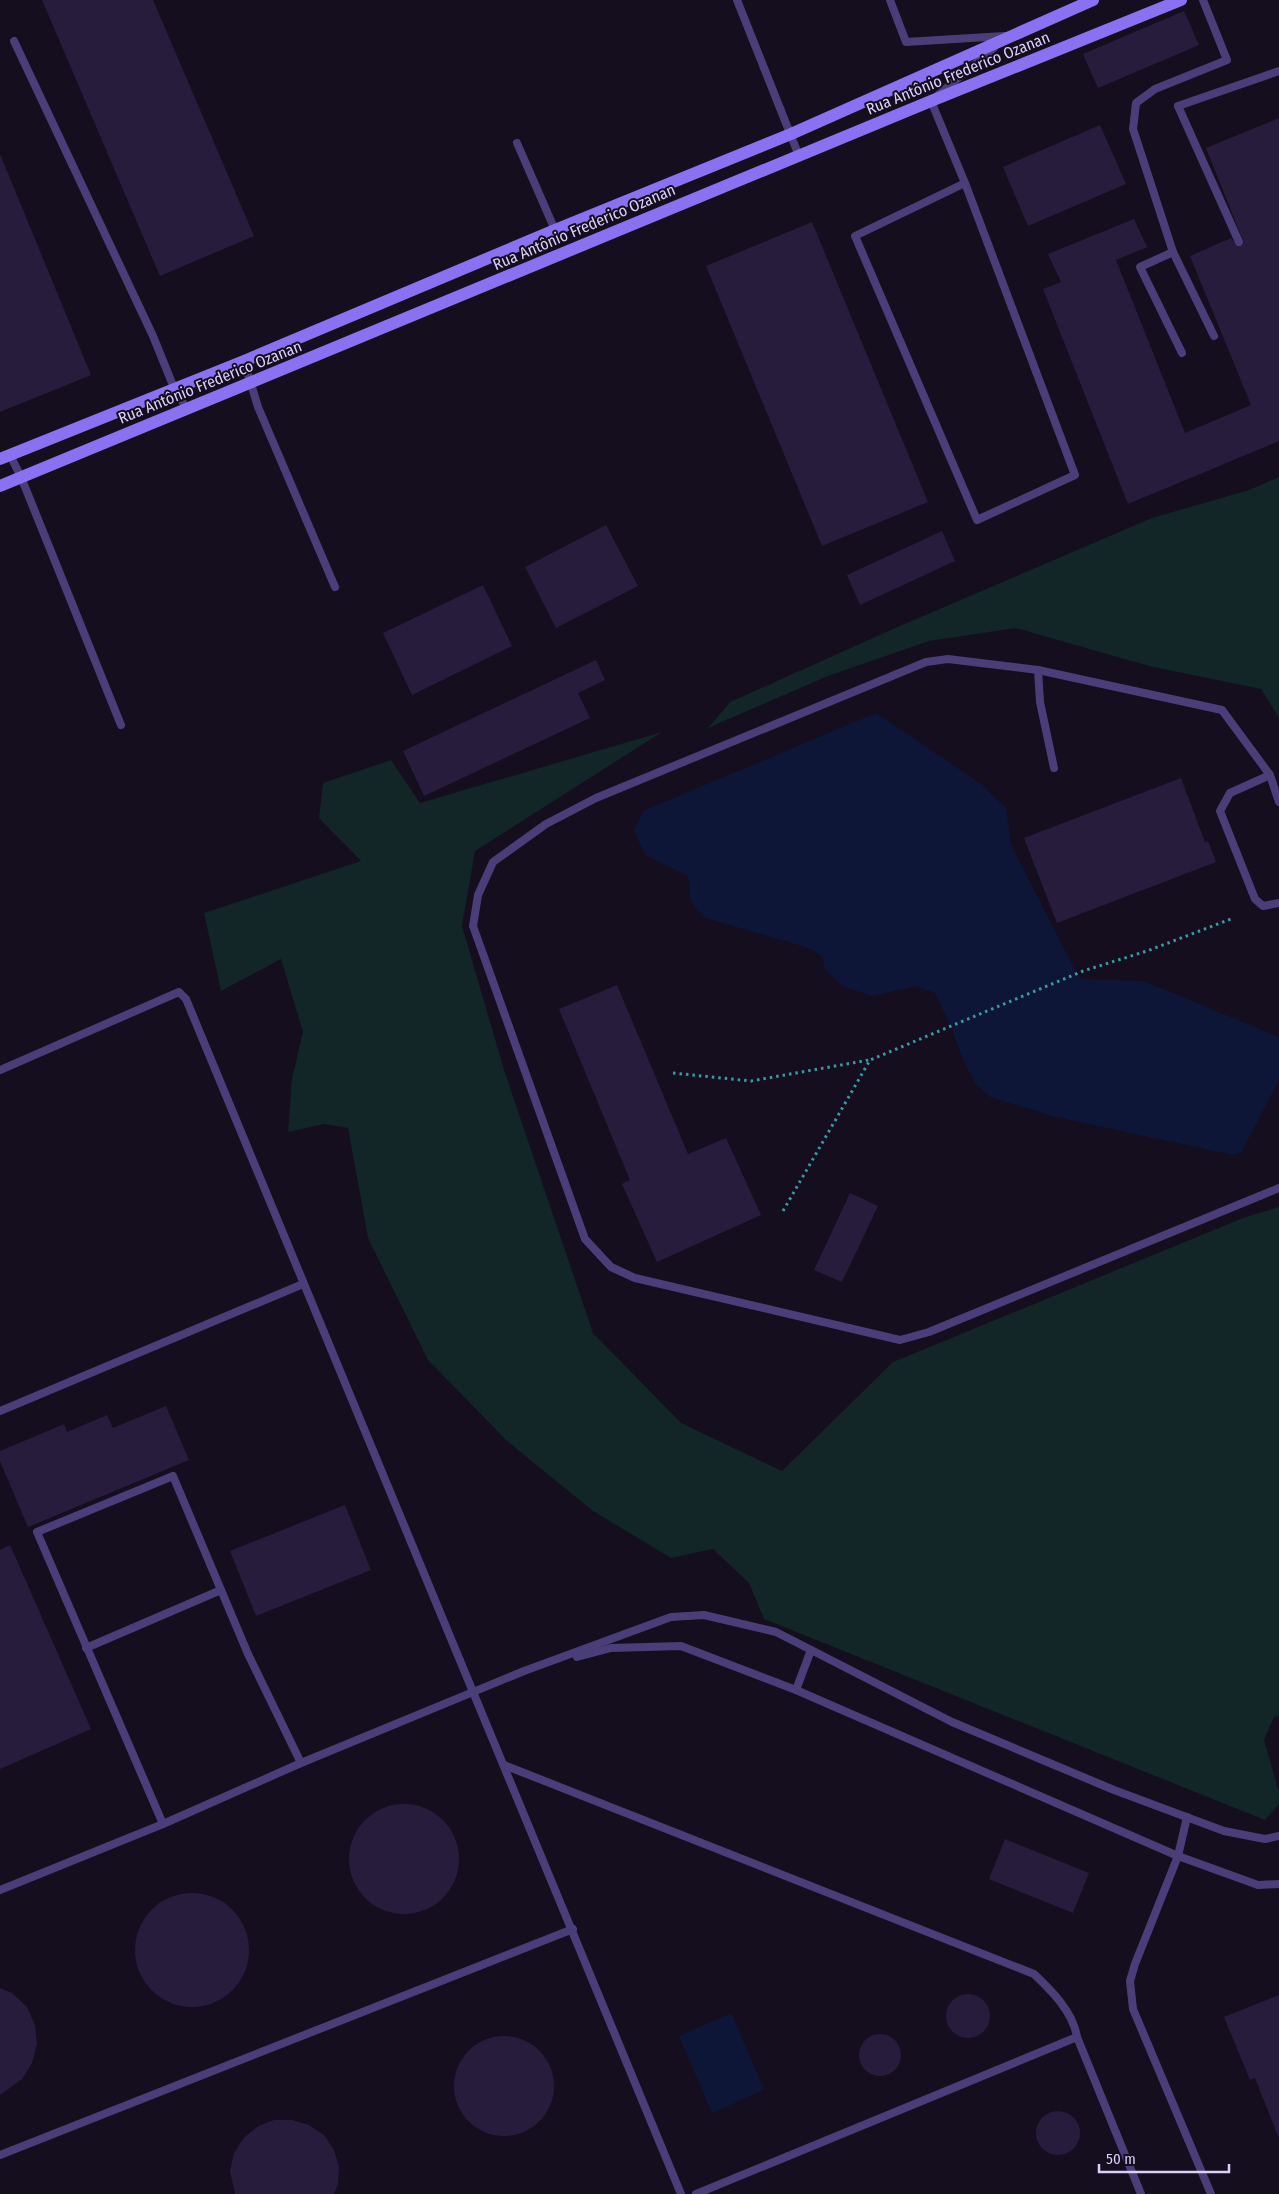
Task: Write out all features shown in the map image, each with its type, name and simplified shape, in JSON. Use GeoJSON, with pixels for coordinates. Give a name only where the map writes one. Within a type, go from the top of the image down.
{"type":"FeatureCollection","features":[{"type":"Feature","properties":{"kind":"main road","name":"Rua Antônio Frederico Ozanan"},"geometry":{"type":"LineString","coordinates":[[5,457],[244,361],[555,230],[790,134],[1092,0]]}},
{"type":"Feature","properties":{"kind":"main road","name":"Rua Antônio Frederico Ozanan"},"geometry":{"type":"LineString","coordinates":[[0,486],[931,101],[1181,0]]}},
{"type":"Feature","properties":{"kind":"lane"},"geometry":{"type":"LineString","coordinates":[[737,0],[799,156]]}},
{"type":"Feature","properties":{"kind":"lane"},"geometry":{"type":"LineString","coordinates":[[890,0],[906,42],[1008,36]]}},
{"type":"Feature","properties":{"kind":"lane"},"geometry":{"type":"LineString","coordinates":[[1203,0],[1227,60],[1155,89],[1136,103],[1133,129],[1173,252],[1214,336]]}},
{"type":"Feature","properties":{"kind":"lane"},"geometry":{"type":"LineString","coordinates":[[965,183],[855,236],[977,520],[1075,475],[965,183],[931,101],[1008,36]]}},
{"type":"Feature","properties":{"kind":"lane"},"geometry":{"type":"LineString","coordinates":[[14,41],[154,336],[174,388],[187,409]]}},
{"type":"Feature","properties":{"kind":"lane"},"geometry":{"type":"LineString","coordinates":[[1239,242],[1178,106],[1279,70]]}},
{"type":"Feature","properties":{"kind":"lane"},"geometry":{"type":"LineString","coordinates":[[517,142],[555,230]]}},
{"type":"Feature","properties":{"kind":"lane"},"geometry":{"type":"LineString","coordinates":[[1173,252],[1140,268],[1182,353]]}},
{"type":"Feature","properties":{"kind":"lane"},"geometry":{"type":"LineString","coordinates":[[244,361],[258,407],[336,587]]}},
{"type":"Feature","properties":{"kind":"lane"},"geometry":{"type":"LineString","coordinates":[[5,457],[21,477],[121,724]]}},
{"type":"Feature","properties":{"kind":"lane"},"geometry":{"type":"LineString","coordinates":[[1279,802],[1270,775],[1222,710],[1038,670],[948,659],[926,662],[596,798],[546,824],[493,862],[478,895],[472,926],[585,1239],[611,1267],[635,1278],[900,1340],[929,1332],[1279,1188]]}},
{"type":"Feature","properties":{"kind":"lane"},"geometry":{"type":"LineString","coordinates":[[1038,670],[1040,702],[1054,768]]}},
{"type":"Feature","properties":{"kind":"lane"},"geometry":{"type":"LineString","coordinates":[[1270,775],[1230,793],[1220,811],[1255,899],[1263,906],[1279,903]]}},
{"type":"Feature","properties":{"kind":"lane"},"geometry":{"type":"LineString","coordinates":[[0,1070],[179,992],[186,999],[573,1929],[681,2194]]}},
{"type":"Feature","properties":{"kind":"lane"},"geometry":{"type":"LineString","coordinates":[[0,1412],[303,1284]]}},
{"type":"Feature","properties":{"kind":"lane"},"geometry":{"type":"LineString","coordinates":[[163,1824],[37,1532],[173,1476],[248,1654],[301,1763]]}},
{"type":"Feature","properties":{"kind":"lane"},"geometry":{"type":"LineString","coordinates":[[86,1648],[220,1590]]}},
{"type":"Feature","properties":{"kind":"lane"},"geometry":{"type":"LineString","coordinates":[[0,1890],[163,1824],[301,1763],[524,1671],[633,1630],[679,1616],[704,1614],[731,1619],[776,1632],[952,1722],[1114,1790],[1224,1831],[1265,1839],[1279,1836]]}},
{"type":"Feature","properties":{"kind":"lane"},"geometry":{"type":"LineString","coordinates":[[524,1671],[611,1648],[682,1646],[796,1690],[1178,1856],[1258,1885],[1279,1884]]}},
{"type":"Feature","properties":{"kind":"lane"},"geometry":{"type":"LineString","coordinates":[[796,1690],[811,1650]]}},
{"type":"Feature","properties":{"kind":"lane"},"geometry":{"type":"LineString","coordinates":[[504,1765],[1034,1974],[1055,1993],[1076,2028],[1077,2037],[1141,2194]]}},
{"type":"Feature","properties":{"kind":"lane"},"geometry":{"type":"LineString","coordinates":[[1187,1817],[1178,1856],[1130,1981],[1133,2009],[1211,2194]]}},
{"type":"Feature","properties":{"kind":"lane"},"geometry":{"type":"LineString","coordinates":[[0,2155],[573,1929]]}},
{"type":"Feature","properties":{"kind":"lane"},"geometry":{"type":"LineString","coordinates":[[696,2194],[1077,2037]]}},
{"type":"Feature","properties":{"kind":"path"},"geometry":{"type":"LineString","coordinates":[[673,1073],[751,1081],[870,1060],[1083,972],[1230,919]]}},
{"type":"Feature","properties":{"kind":"path"},"geometry":{"type":"LineString","coordinates":[[783,1211],[870,1060]]}},
{"type":"Feature","properties":{"kind":"green space"},"geometry":{"type":"Polygon","coordinates":[[[1279,477],[1279,718],[1261,689],[1149,666],[1016,628],[929,641],[828,676],[708,728],[730,702],[893,629],[1152,518],[1249,490],[1279,477]]]}},
{"type":"Feature","properties":{"kind":"green space"},"geometry":{"type":"Polygon","coordinates":[[[662,732],[475,851],[462,926],[505,1073],[593,1333],[681,1423],[782,1471],[893,1362],[1243,1218],[1279,1207],[1279,1716],[1274,1717],[1264,1740],[1279,1792],[1279,1804],[1265,1820],[764,1619],[749,1583],[713,1549],[671,1558],[593,1511],[506,1440],[428,1360],[368,1238],[348,1128],[324,1124],[288,1132],[292,1078],[303,1032],[281,959],[221,991],[204,913],[361,861],[319,818],[323,783],[391,760],[420,803],[662,732]]]}},
{"type":"Feature","properties":{"kind":"water"},"geometry":{"type":"Polygon","coordinates":[[[876,713],[981,784],[1006,808],[1011,845],[1075,970],[1082,979],[1144,981],[1279,1037],[1279,1080],[1241,1153],[1233,1155],[1056,1117],[990,1097],[975,1083],[964,1062],[951,1027],[935,993],[916,986],[873,996],[844,987],[825,970],[823,957],[809,948],[705,918],[691,902],[688,876],[645,855],[634,830],[643,811],[876,713]]]}},
{"type":"Feature","properties":{"kind":"water"},"geometry":{"type":"Polygon","coordinates":[[[731,2013],[764,2090],[712,2113],[679,2036],[731,2013]]]}},
{"type":"Feature","properties":{"kind":"building"},"geometry":{"type":"Polygon","coordinates":[[[42,0],[153,0],[254,236],[160,276],[42,0]]]}},
{"type":"Feature","properties":{"kind":"building"},"geometry":{"type":"Polygon","coordinates":[[[1184,11],[1199,45],[1098,88],[1083,54],[1184,11]]]}},
{"type":"Feature","properties":{"kind":"building"},"geometry":{"type":"Polygon","coordinates":[[[1279,118],[1279,441],[1128,504],[1043,289],[1061,282],[1048,254],[1134,219],[1147,247],[1116,260],[1185,433],[1251,405],[1190,256],[1231,238],[1238,247],[1244,243],[1206,148],[1279,118]]]}},
{"type":"Feature","properties":{"kind":"building"},"geometry":{"type":"Polygon","coordinates":[[[1100,125],[1126,184],[1028,226],[1003,167],[1100,125]]]}},
{"type":"Feature","properties":{"kind":"building"},"geometry":{"type":"Polygon","coordinates":[[[0,154],[91,375],[0,412],[0,154]]]}},
{"type":"Feature","properties":{"kind":"building"},"geometry":{"type":"Polygon","coordinates":[[[812,222],[928,502],[822,546],[706,266],[812,222]]]}},
{"type":"Feature","properties":{"kind":"building"},"geometry":{"type":"Polygon","coordinates":[[[606,525],[638,586],[556,628],[525,567],[606,525]]]}},
{"type":"Feature","properties":{"kind":"building"},"geometry":{"type":"Polygon","coordinates":[[[942,531],[955,561],[860,605],[847,575],[942,531]]]}},
{"type":"Feature","properties":{"kind":"building"},"geometry":{"type":"Polygon","coordinates":[[[483,585],[512,646],[412,695],[383,633],[483,585]]]}},
{"type":"Feature","properties":{"kind":"building"},"geometry":{"type":"Polygon","coordinates":[[[596,660],[605,680],[578,693],[590,718],[424,796],[403,751],[596,660]]]}},
{"type":"Feature","properties":{"kind":"building"},"geometry":{"type":"Polygon","coordinates":[[[1181,778],[1205,842],[1208,841],[1216,862],[1057,923],[1024,838],[1181,778]]]}},
{"type":"Feature","properties":{"kind":"building"},"geometry":{"type":"Polygon","coordinates":[[[617,985],[688,1154],[726,1138],[761,1215],[657,1262],[622,1184],[630,1180],[559,1009],[617,985]]]}},
{"type":"Feature","properties":{"kind":"building"},"geometry":{"type":"Polygon","coordinates":[[[850,1193],[878,1206],[842,1282],[814,1270],[850,1193]]]}},
{"type":"Feature","properties":{"kind":"building"},"geometry":{"type":"Polygon","coordinates":[[[166,1406],[189,1460],[28,1527],[0,1461],[0,1451],[64,1424],[67,1432],[107,1415],[113,1428],[166,1406]]]}},
{"type":"Feature","properties":{"kind":"building"},"geometry":{"type":"Polygon","coordinates":[[[345,1505],[371,1570],[256,1616],[230,1551],[345,1505]]]}},
{"type":"Feature","properties":{"kind":"building"},"geometry":{"type":"Polygon","coordinates":[[[10,1545],[91,1729],[0,1769],[0,1550],[10,1545]]]}},
{"type":"Feature","properties":{"kind":"building"},"geometry":{"type":"Polygon","coordinates":[[[404,1804],[425,1808],[443,1820],[455,1838],[459,1859],[455,1880],[443,1898],[425,1910],[404,1914],[383,1910],[365,1898],[353,1880],[349,1859],[353,1838],[365,1820],[383,1808],[404,1804]]]}},
{"type":"Feature","properties":{"kind":"building"},"geometry":{"type":"Polygon","coordinates":[[[1005,1839],[1089,1873],[1073,1913],[989,1879],[1005,1839]]]}},
{"type":"Feature","properties":{"kind":"building"},"geometry":{"type":"Polygon","coordinates":[[[192,1893],[214,1898],[232,1910],[244,1928],[249,1950],[244,1972],[232,1990],[214,2002],[192,2007],[170,2002],[152,1990],[140,1972],[135,1950],[140,1928],[152,1910],[170,1898],[192,1893]]]}},
{"type":"Feature","properties":{"kind":"building"},"geometry":{"type":"Polygon","coordinates":[[[0,1988],[12,1993],[27,2007],[35,2025],[37,2044],[32,2063],[22,2079],[0,2095],[0,1988]]]}},
{"type":"Feature","properties":{"kind":"building"},"geometry":{"type":"Polygon","coordinates":[[[968,1994],[980,1998],[986,2004],[990,2016],[986,2028],[980,2034],[968,2038],[956,2034],[950,2028],[946,2016],[950,2004],[956,1998],[968,1994]]]}},
{"type":"Feature","properties":{"kind":"building"},"geometry":{"type":"Polygon","coordinates":[[[1279,1995],[1278,2136],[1255,2078],[1250,2080],[1224,2017],[1279,1995]]]}},
{"type":"Feature","properties":{"kind":"building"},"geometry":{"type":"Polygon","coordinates":[[[884,2034],[892,2037],[898,2043],[901,2055],[898,2067],[892,2073],[876,2076],[868,2073],[862,2067],[859,2051],[862,2043],[868,2037],[884,2034]]]}},
{"type":"Feature","properties":{"kind":"building"},"geometry":{"type":"Polygon","coordinates":[[[504,2036],[523,2040],[539,2051],[550,2067],[554,2086],[550,2105],[539,2121],[523,2132],[504,2136],[485,2132],[469,2121],[458,2105],[454,2086],[458,2067],[469,2051],[485,2040],[504,2036]]]}},
{"type":"Feature","properties":{"kind":"building"},"geometry":{"type":"Polygon","coordinates":[[[1058,2111],[1070,2115],[1076,2121],[1080,2133],[1076,2145],[1070,2151],[1058,2155],[1046,2151],[1040,2145],[1036,2133],[1040,2121],[1046,2115],[1058,2111]]]}},
{"type":"Feature","properties":{"kind":"building"},"geometry":{"type":"Polygon","coordinates":[[[274,2120],[292,2120],[309,2125],[324,2135],[334,2150],[339,2167],[338,2184],[334,2194],[235,2194],[230,2171],[234,2153],[244,2138],[258,2126],[274,2120]]]}}]}
